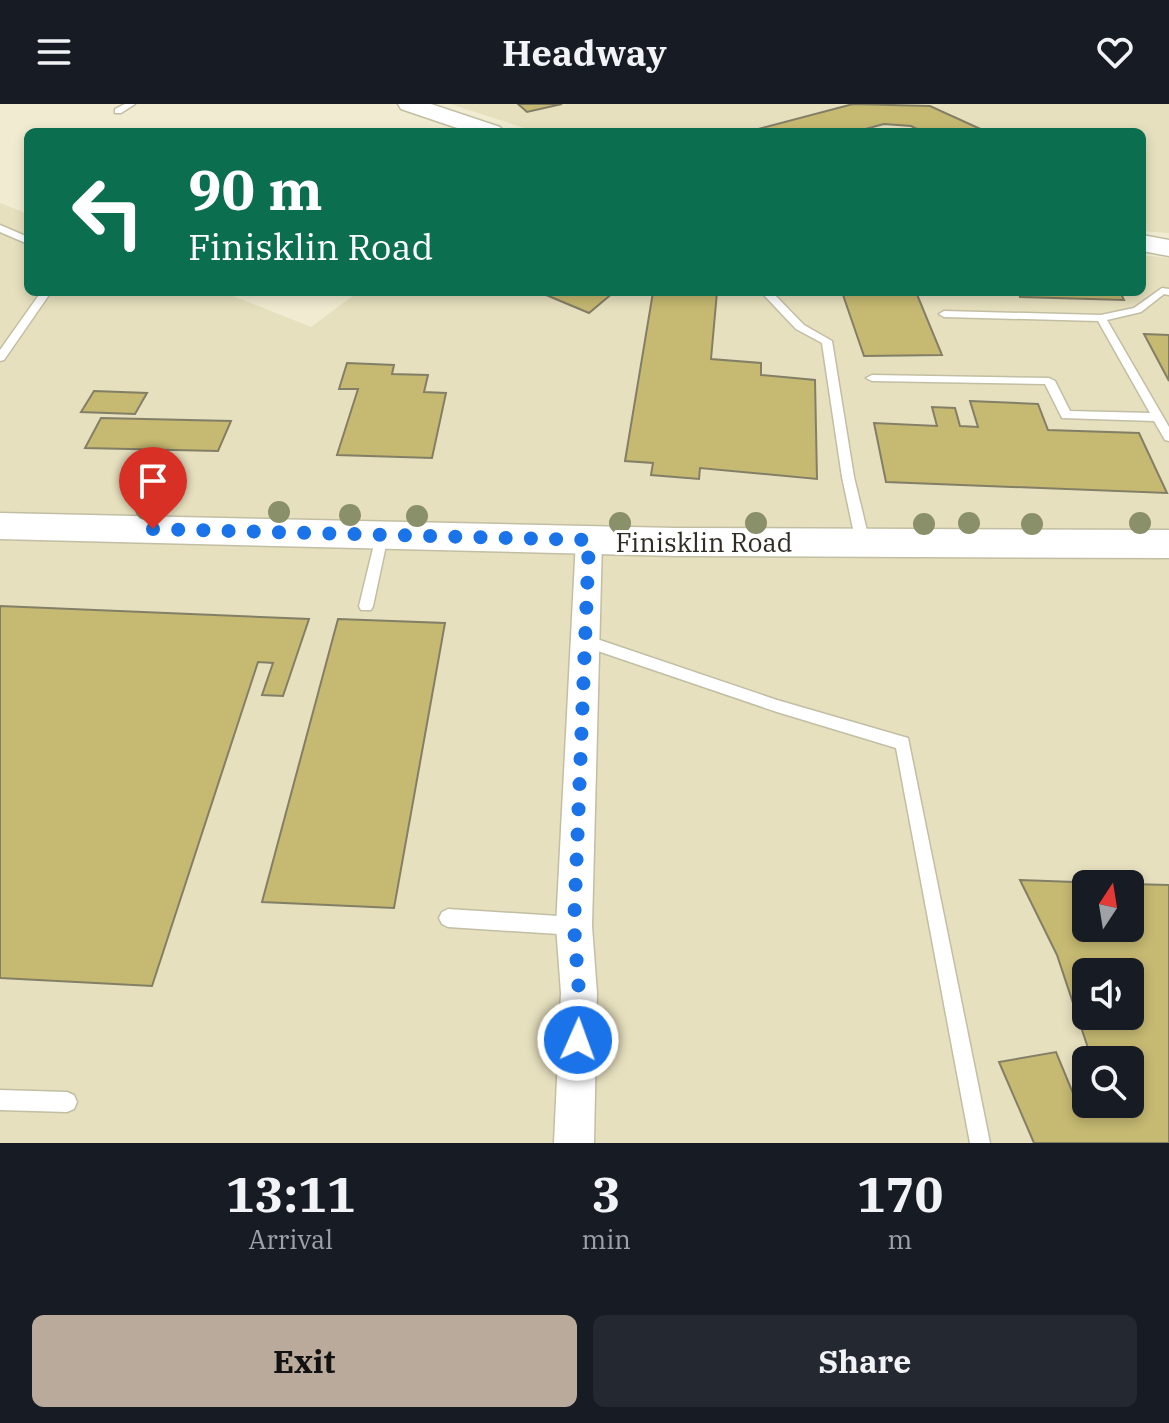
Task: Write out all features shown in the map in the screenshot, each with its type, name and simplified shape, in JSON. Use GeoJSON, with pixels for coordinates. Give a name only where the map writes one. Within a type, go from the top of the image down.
{"type":"FeatureCollection","features":[{"type":"Feature","properties":{"kind":"street"},"geometry":{"type":"LineString","coordinates":[[409,104],[480,128]]}},
{"type":"Feature","properties":{"kind":"street"},"geometry":{"type":"LineString","coordinates":[[1146,244],[1169,248]]}},
{"type":"Feature","properties":{"kind":"street","name":"Finisklin Road"},"geometry":{"type":"LineString","coordinates":[[0,526],[589,540],[1169,544]]}},
{"type":"Feature","properties":{"kind":"street"},"geometry":{"type":"LineString","coordinates":[[574,1143],[579,993],[574,926],[589,540]]}},
{"type":"Feature","properties":{"kind":"lane"},"geometry":{"type":"LineString","coordinates":[[118,111],[131,104]]}},
{"type":"Feature","properties":{"kind":"lane"},"geometry":{"type":"LineString","coordinates":[[0,228],[24,239]]}},
{"type":"Feature","properties":{"kind":"lane"},"geometry":{"type":"LineString","coordinates":[[944,314],[1101,318],[1137,310],[1162,291],[1169,292]]}},
{"type":"Feature","properties":{"kind":"lane"},"geometry":{"type":"LineString","coordinates":[[0,358],[43,296]]}},
{"type":"Feature","properties":{"kind":"lane"},"geometry":{"type":"LineString","coordinates":[[770,296],[800,327],[827,341],[848,477],[863,543]]}},
{"type":"Feature","properties":{"kind":"lane"},"geometry":{"type":"LineString","coordinates":[[1101,318],[1169,437]]}},
{"type":"Feature","properties":{"kind":"lane"},"geometry":{"type":"LineString","coordinates":[[872,378],[1049,381],[1066,415],[1158,417]]}},
{"type":"Feature","properties":{"kind":"lane"},"geometry":{"type":"LineString","coordinates":[[366,606],[382,536]]}},
{"type":"Feature","properties":{"kind":"lane"},"geometry":{"type":"LineString","coordinates":[[585,641],[777,706],[903,743],[980,1143]]}},
{"type":"Feature","properties":{"kind":"lane"},"geometry":{"type":"LineString","coordinates":[[448,918],[574,926]]}},
{"type":"Feature","properties":{"kind":"lane"},"geometry":{"type":"LineString","coordinates":[[0,1100],[67,1102]]}},
{"type":"Feature","properties":{"kind":"shaded area"},"geometry":{"type":"Polygon","coordinates":[[[450,104],[1169,104],[1169,233],[1146,231],[1146,128],[525,128],[450,104]]]}},
{"type":"Feature","properties":{"kind":"shaded area"},"geometry":{"type":"Polygon","coordinates":[[[0,203],[24,212],[24,296],[233,296],[311,327],[353,296],[1146,296],[1146,255],[1169,258],[1169,1143],[0,1143],[0,203]]]}},
{"type":"Feature","properties":{"kind":"building"},"geometry":{"type":"Polygon","coordinates":[[[518,104],[562,104],[527,112],[518,104]]]}},
{"type":"Feature","properties":{"kind":"building"},"geometry":{"type":"Polygon","coordinates":[[[853,104],[930,106],[978,128],[915,128],[884,124],[869,128],[762,128],[853,104]]]}},
{"type":"Feature","properties":{"kind":"building"},"geometry":{"type":"Polygon","coordinates":[[[549,296],[609,296],[589,313],[549,296]]]}},
{"type":"Feature","properties":{"kind":"building"},"geometry":{"type":"Polygon","coordinates":[[[652,296],[717,296],[711,359],[761,363],[761,375],[815,380],[817,479],[700,468],[699,479],[651,475],[653,463],[625,461],[652,296]]]}},
{"type":"Feature","properties":{"kind":"building"},"geometry":{"type":"Polygon","coordinates":[[[843,296],[918,296],[942,355],[864,356],[843,296]]]}},
{"type":"Feature","properties":{"kind":"building"},"geometry":{"type":"Polygon","coordinates":[[[1122,296],[1124,300],[1020,297],[1122,296]]]}},
{"type":"Feature","properties":{"kind":"building"},"geometry":{"type":"Polygon","coordinates":[[[1144,334],[1169,335],[1169,381],[1144,334]]]}},
{"type":"Feature","properties":{"kind":"building"},"geometry":{"type":"Polygon","coordinates":[[[347,363],[394,365],[392,374],[428,375],[424,392],[446,393],[432,458],[337,455],[358,389],[339,389],[347,363]]]}},
{"type":"Feature","properties":{"kind":"building"},"geometry":{"type":"Polygon","coordinates":[[[94,391],[147,393],[135,414],[81,412],[94,391]]]}},
{"type":"Feature","properties":{"kind":"building"},"geometry":{"type":"Polygon","coordinates":[[[970,401],[1038,404],[1048,430],[1139,433],[1167,493],[886,482],[874,423],[937,426],[932,407],[955,408],[960,426],[978,427],[970,401]]]}},
{"type":"Feature","properties":{"kind":"building"},"geometry":{"type":"Polygon","coordinates":[[[101,418],[231,421],[218,451],[85,448],[101,418]]]}},
{"type":"Feature","properties":{"kind":"building"},"geometry":{"type":"Polygon","coordinates":[[[0,606],[309,619],[283,696],[262,695],[273,663],[258,662],[152,986],[0,978],[0,606]]]}},
{"type":"Feature","properties":{"kind":"building"},"geometry":{"type":"Polygon","coordinates":[[[338,619],[445,623],[394,908],[262,902],[338,619]]]}},
{"type":"Feature","properties":{"kind":"building"},"geometry":{"type":"Polygon","coordinates":[[[1020,880],[1072,882],[1072,942],[1144,942],[1144,884],[1169,885],[1169,1143],[1034,1143],[999,1062],[1056,1052],[1072,1091],[1072,1118],[1144,1118],[1144,1046],[1087,1046],[1082,1030],[1144,1030],[1144,958],[1072,958],[1072,1000],[1057,955],[1020,880]]]}},
{"type":"Feature","properties":{"kind":"route"},"geometry":{"type":"LineString","coordinates":[[153,529],[589,540],[574,926],[579,993],[578,1040]]}}]}
